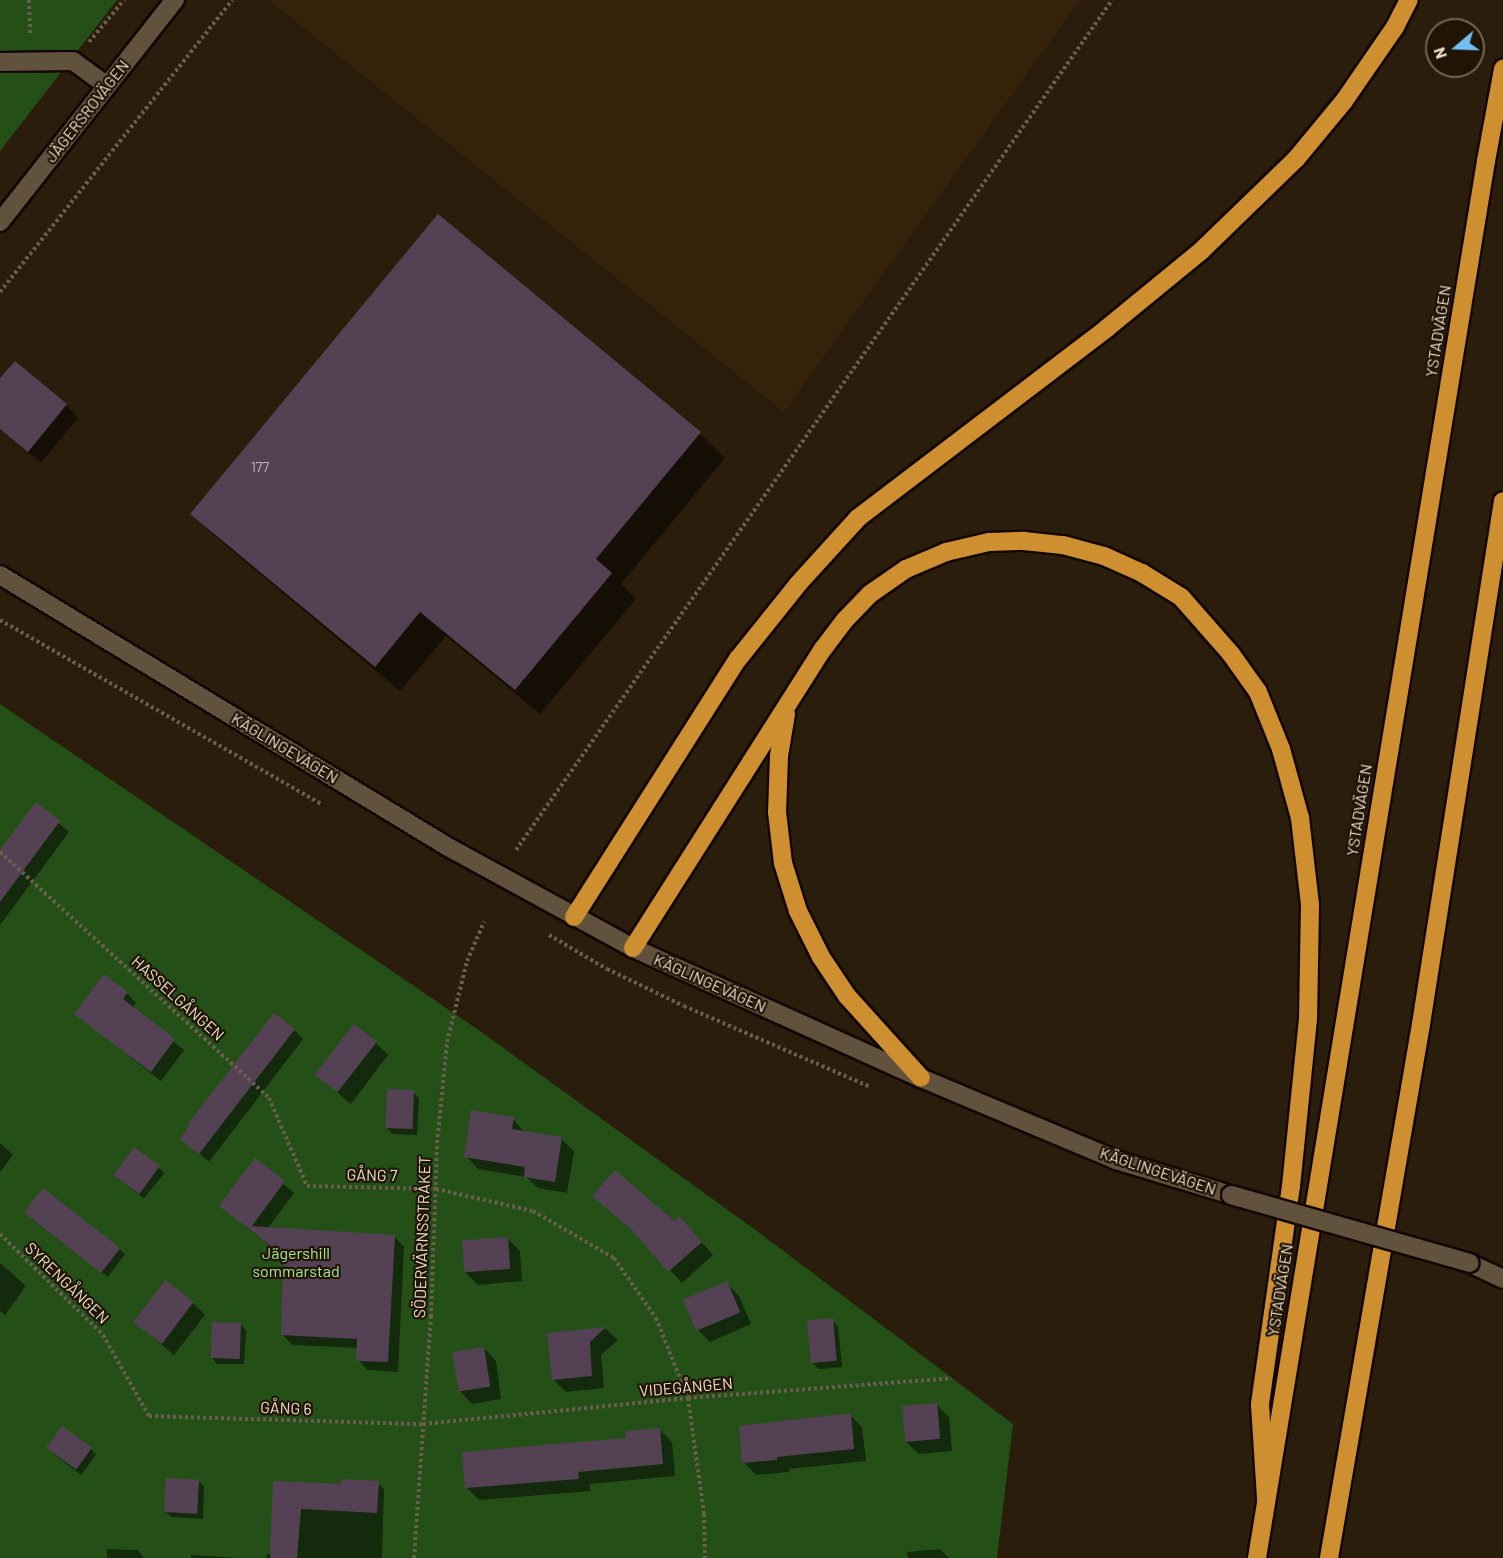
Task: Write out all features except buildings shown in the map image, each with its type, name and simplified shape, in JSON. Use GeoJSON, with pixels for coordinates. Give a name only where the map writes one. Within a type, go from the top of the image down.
{"type":"FeatureCollection","features":[{"type":"Feature","properties":{"kind":"highway"},"geometry":{"type":"LineString","coordinates":[[574,917],[738,659],[798,584],[835,543],[858,518],[1107,328],[1209,243],[1296,159],[1344,101],[1395,27],[1409,0]]}},
{"type":"Feature","properties":{"kind":"highway","name":"YSTADVÄGEN"},"geometry":{"type":"LineString","coordinates":[[1257,1558],[1460,314],[1503,69]]}},
{"type":"Feature","properties":{"kind":"highway"},"geometry":{"type":"LineString","coordinates":[[1329,1558],[1421,1024],[1503,501]]}},
{"type":"Feature","properties":{"kind":"highway"},"geometry":{"type":"LineString","coordinates":[[633,948],[845,620],[870,594],[906,569],[946,552],[989,542],[1024,541],[1063,544],[1104,556],[1142,573],[1181,597],[1231,654],[1258,692],[1281,749],[1300,818],[1310,905],[1308,1019],[1291,1186],[1260,1405],[1266,1499]]}},
{"type":"Feature","properties":{"kind":"highway"},"geometry":{"type":"LineString","coordinates":[[788,706],[779,756],[777,812],[783,862],[798,911],[821,957],[847,996],[921,1078]]}},
{"type":"Feature","properties":{"kind":"main road","name":"JÄGERSROVÄGEN"},"geometry":{"type":"LineString","coordinates":[[0,222],[175,0]]}},
{"type":"Feature","properties":{"kind":"main road"},"geometry":{"type":"LineString","coordinates":[[0,62],[73,61],[107,86]]}},
{"type":"Feature","properties":{"kind":"main road","name":"KÄGLINGEVÄGEN"},"geometry":{"type":"LineString","coordinates":[[0,575],[448,847],[633,948],[921,1078],[1116,1160],[1473,1264],[1503,1279]]}},
{"type":"Feature","properties":{"kind":"main road","name":"KÄGLINGEVÄGEN"},"geometry":{"type":"LineString","coordinates":[[1473,1264],[1503,1262]]}},
{"type":"Feature","properties":{"kind":"path"},"geometry":{"type":"LineString","coordinates":[[29,0],[30,61]]}},
{"type":"Feature","properties":{"kind":"path"},"geometry":{"type":"LineString","coordinates":[[73,61],[124,0]]}},
{"type":"Feature","properties":{"kind":"path"},"geometry":{"type":"LineString","coordinates":[[0,292],[232,0]]}},
{"type":"Feature","properties":{"kind":"path"},"geometry":{"type":"LineString","coordinates":[[516,850],[876,333],[1112,0]]}},
{"type":"Feature","properties":{"kind":"path","name":"HASSELGÅNGEN"},"geometry":{"type":"LineString","coordinates":[[0,852],[269,1098],[307,1186]]}},
{"type":"Feature","properties":{"kind":"path","name":"SÖDERVÄRNSSTRÅKET"},"geometry":{"type":"LineString","coordinates":[[414,1558],[447,1042],[467,961],[484,922]]}},
{"type":"Feature","properties":{"kind":"path","name":"GÅNG 7"},"geometry":{"type":"LineString","coordinates":[[307,1186],[436,1189],[533,1211],[614,1257],[656,1318],[688,1398],[704,1514],[705,1558]]}},
{"type":"Feature","properties":{"kind":"path","name":"SYRENGÅNGEN"},"geometry":{"type":"LineString","coordinates":[[0,1234],[103,1335],[149,1416]]}},
{"type":"Feature","properties":{"kind":"path","name":"VIDEGÅNGEN"},"geometry":{"type":"LineString","coordinates":[[423,1424],[688,1398],[951,1378]]}},
{"type":"Feature","properties":{"kind":"path","name":"GÅNG 6"},"geometry":{"type":"LineString","coordinates":[[149,1416],[423,1424]]}},
{"type":"Feature","properties":{"kind":"shaded area"},"geometry":{"type":"Polygon","coordinates":[[[269,0],[1080,0],[784,412],[269,0]]]}},
{"type":"Feature","properties":{"kind":"green space"},"geometry":{"type":"Polygon","coordinates":[[[0,0],[117,0],[0,151],[0,0]]]}},
{"type":"Feature","properties":{"kind":"green space","name":"Jägershill sommarstad"},"geometry":{"type":"Polygon","coordinates":[[[0,704],[480,1031],[761,1234],[1013,1424],[997,1558],[0,1558],[0,704]]]}}]}
